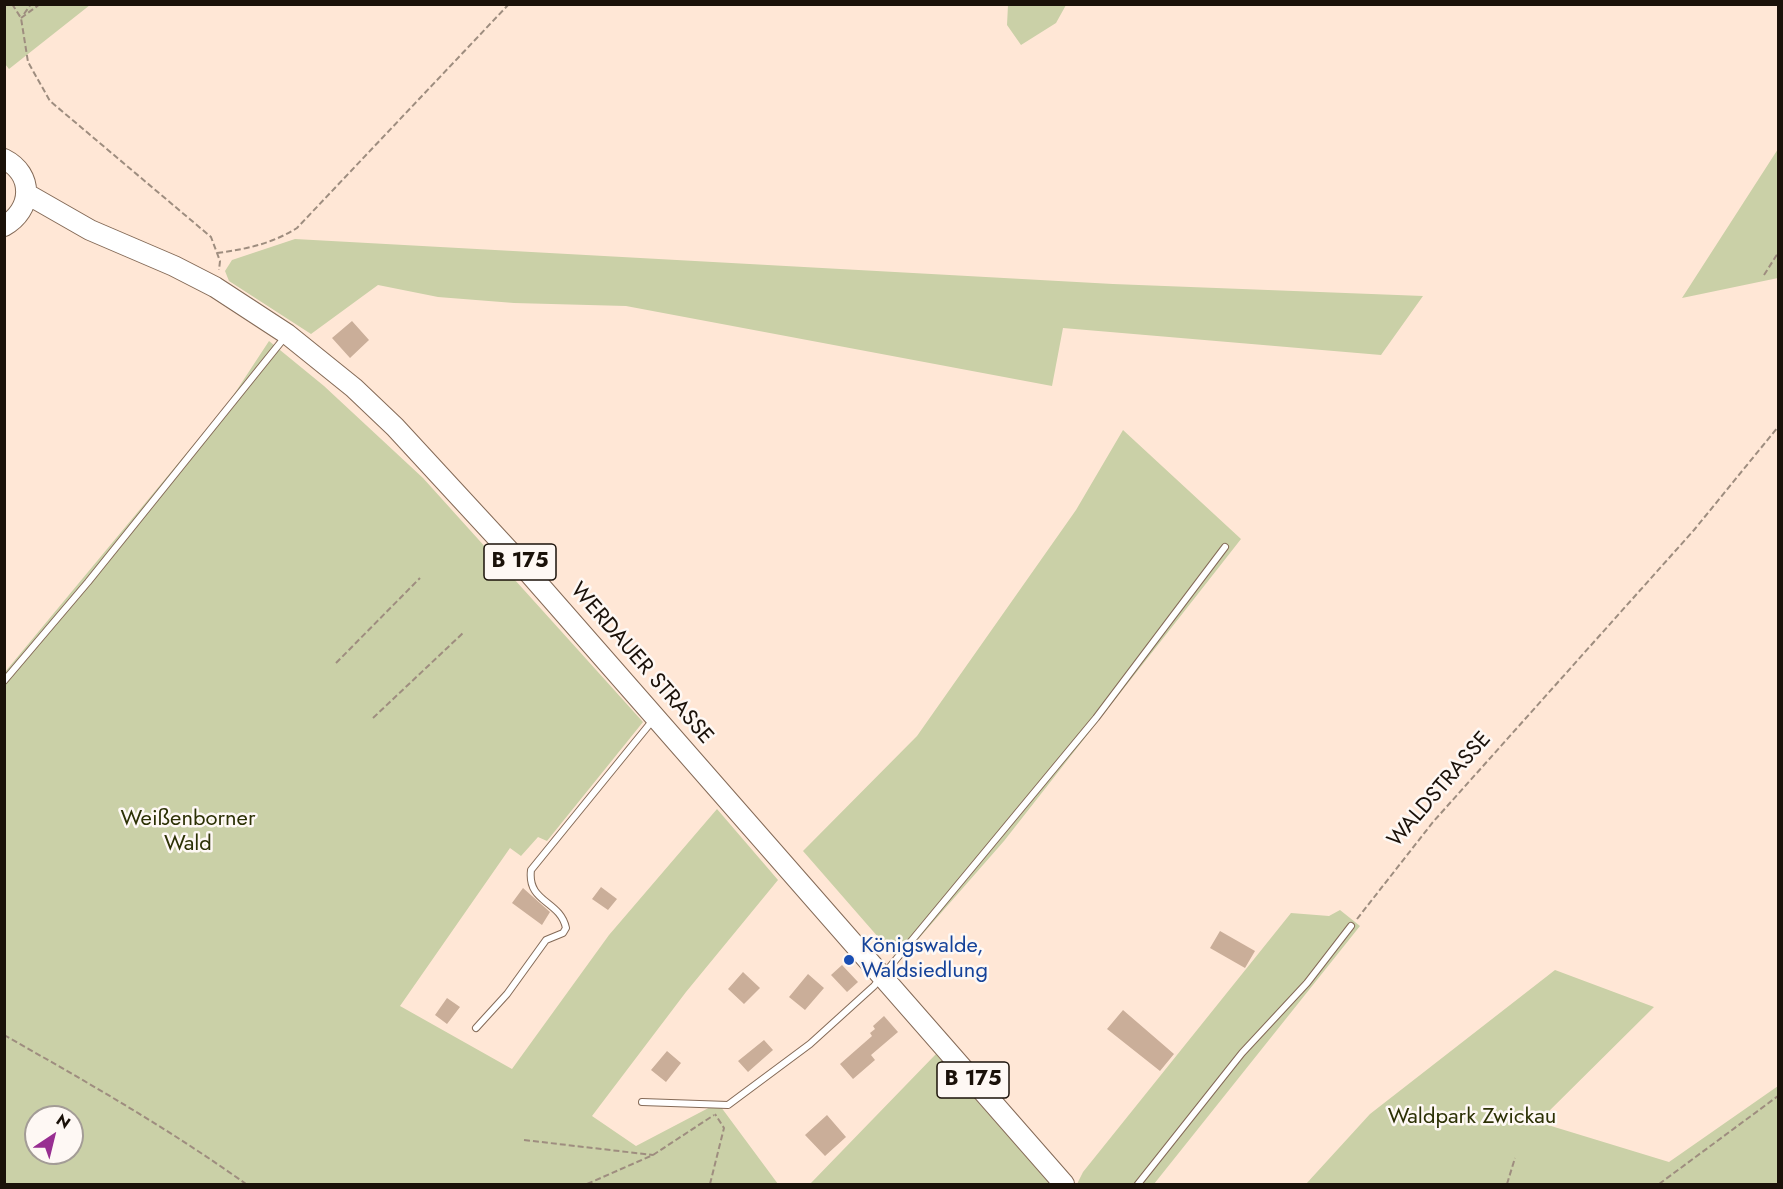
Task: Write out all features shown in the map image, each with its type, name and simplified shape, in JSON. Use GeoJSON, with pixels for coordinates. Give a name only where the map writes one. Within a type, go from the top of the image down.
{"type":"FeatureCollection","features":[{"type":"Feature","properties":{"kind":"main road"},"geometry":{"type":"LineString","coordinates":[[4,159],[22,173],[27,194],[25,204],[9,224]]}},
{"type":"Feature","properties":{"kind":"main road","name":"WERDAUER STRASSE"},"geometry":{"type":"LineString","coordinates":[[27,194],[90,230],[174,266],[215,287],[287,334],[354,388],[429,462],[1064,1185]]}},
{"type":"Feature","properties":{"kind":"main road","name":"WERDAUER STRASSE"},"geometry":{"type":"LineString","coordinates":[[9,224],[36,217],[90,230]]}},
{"type":"Feature","properties":{"kind":"lane"},"geometry":{"type":"LineString","coordinates":[[4,681],[124,537],[287,334]]}},
{"type":"Feature","properties":{"kind":"lane"},"geometry":{"type":"LineString","coordinates":[[642,1102],[728,1105],[810,1044],[882,976],[1096,718],[1226,547]]}},
{"type":"Feature","properties":{"kind":"lane"},"geometry":{"type":"LineString","coordinates":[[476,1028],[507,994],[546,940],[562,933],[566,928],[563,915],[534,893],[530,883],[531,870],[655,717]]}},
{"type":"Feature","properties":{"kind":"lane"},"geometry":{"type":"LineString","coordinates":[[1138,1185],[1242,1053],[1307,983],[1351,926]]}},
{"type":"Feature","properties":{"kind":"path"},"geometry":{"type":"LineString","coordinates":[[12,4],[21,18],[28,62],[50,101],[211,237],[217,253],[219,274],[215,287]]}},
{"type":"Feature","properties":{"kind":"path"},"geometry":{"type":"LineString","coordinates":[[21,18],[31,4]]}},
{"type":"Feature","properties":{"kind":"path"},"geometry":{"type":"LineString","coordinates":[[21,18],[40,4]]}},
{"type":"Feature","properties":{"kind":"path"},"geometry":{"type":"LineString","coordinates":[[217,253],[246,249],[276,241],[297,228],[509,4]]}},
{"type":"Feature","properties":{"kind":"path"},"geometry":{"type":"LineString","coordinates":[[1764,275],[1779,253]]}},
{"type":"Feature","properties":{"kind":"path","name":"WALDSTRASSE"},"geometry":{"type":"LineString","coordinates":[[1351,926],[1433,822],[1694,530],[1779,427]]}},
{"type":"Feature","properties":{"kind":"path"},"geometry":{"type":"LineString","coordinates":[[336,663],[420,578]]}},
{"type":"Feature","properties":{"kind":"path"},"geometry":{"type":"LineString","coordinates":[[373,718],[463,633]]}},
{"type":"Feature","properties":{"kind":"path"},"geometry":{"type":"LineString","coordinates":[[4,1035],[96,1087],[206,1155],[246,1185]]}},
{"type":"Feature","properties":{"kind":"path"},"geometry":{"type":"LineString","coordinates":[[1659,1185],[1670,1174],[1779,1096]]}},
{"type":"Feature","properties":{"kind":"path"},"geometry":{"type":"LineString","coordinates":[[587,1185],[653,1155],[728,1105]]}},
{"type":"Feature","properties":{"kind":"path"},"geometry":{"type":"LineString","coordinates":[[710,1185],[724,1128],[715,1114]]}},
{"type":"Feature","properties":{"kind":"path"},"geometry":{"type":"LineString","coordinates":[[524,1140],[653,1155]]}},
{"type":"Feature","properties":{"kind":"path"},"geometry":{"type":"LineString","coordinates":[[1507,1185],[1515,1158]]}},
{"type":"Feature","properties":{"kind":"green space"},"geometry":{"type":"Polygon","coordinates":[[[5,4],[90,5],[9,69],[5,64],[5,4]]]}},
{"type":"Feature","properties":{"kind":"green space"},"geometry":{"type":"Polygon","coordinates":[[[1008,4],[1066,5],[1056,23],[1021,45],[1007,25],[1008,4]]]}},
{"type":"Feature","properties":{"kind":"green space"},"geometry":{"type":"Polygon","coordinates":[[[1778,149],[1778,278],[1682,298],[1778,149]]]}},
{"type":"Feature","properties":{"kind":"green space"},"geometry":{"type":"Polygon","coordinates":[[[295,239],[1113,284],[1423,296],[1381,355],[1063,328],[1052,386],[626,306],[514,303],[438,297],[378,285],[311,334],[229,281],[225,271],[232,260],[295,239]]]}},
{"type":"Feature","properties":{"kind":"green space","name":"Weißenborner Wald"},"geometry":{"type":"Polygon","coordinates":[[[269,341],[324,386],[423,478],[643,722],[547,841],[538,837],[521,856],[510,848],[400,1006],[512,1069],[609,935],[717,809],[778,880],[686,992],[592,1116],[636,1146],[718,1103],[778,1184],[5,1184],[5,672],[229,402],[269,341]]]}},
{"type":"Feature","properties":{"kind":"green space"},"geometry":{"type":"Polygon","coordinates":[[[1123,430],[1241,539],[1004,841],[899,961],[803,851],[917,736],[1076,510],[1123,430]]]}},
{"type":"Feature","properties":{"kind":"green space"},"geometry":{"type":"Polygon","coordinates":[[[1340,910],[1360,926],[1154,1184],[1077,1184],[1083,1172],[1291,913],[1329,916],[1340,910]]]}},
{"type":"Feature","properties":{"kind":"green space","name":"Waldpark Zwickau"},"geometry":{"type":"Polygon","coordinates":[[[1555,970],[1654,1007],[1538,1122],[1669,1162],[1778,1086],[1778,1184],[1306,1184],[1370,1114],[1555,970]]]}},
{"type":"Feature","properties":{"kind":"green space"},"geometry":{"type":"Polygon","coordinates":[[[936,1054],[1050,1184],[810,1184],[936,1054]]]}},
{"type":"Feature","properties":{"kind":"building"},"geometry":{"type":"Polygon","coordinates":[[[352,321],[369,340],[350,358],[332,338],[352,321]]]}},
{"type":"Feature","properties":{"kind":"building"},"geometry":{"type":"Polygon","coordinates":[[[601,887],[617,899],[608,910],[592,899],[601,887]]]}},
{"type":"Feature","properties":{"kind":"building"},"geometry":{"type":"Polygon","coordinates":[[[523,888],[550,912],[542,925],[512,903],[523,888]]]}},
{"type":"Feature","properties":{"kind":"building"},"geometry":{"type":"Polygon","coordinates":[[[1220,931],[1255,951],[1245,968],[1210,948],[1220,931]]]}},
{"type":"Feature","properties":{"kind":"building"},"geometry":{"type":"Polygon","coordinates":[[[842,965],[858,982],[847,992],[831,975],[842,965]]]}},
{"type":"Feature","properties":{"kind":"building"},"geometry":{"type":"Polygon","coordinates":[[[743,972],[760,988],[744,1004],[728,989],[743,972]]]}},
{"type":"Feature","properties":{"kind":"building"},"geometry":{"type":"Polygon","coordinates":[[[808,974],[824,988],[805,1010],[789,997],[808,974]]]}},
{"type":"Feature","properties":{"kind":"building"},"geometry":{"type":"Polygon","coordinates":[[[447,998],[460,1007],[447,1024],[435,1015],[447,998]]]}},
{"type":"Feature","properties":{"kind":"building"},"geometry":{"type":"Polygon","coordinates":[[[1123,1010],[1174,1054],[1160,1071],[1107,1029],[1123,1010]]]}},
{"type":"Feature","properties":{"kind":"building"},"geometry":{"type":"Polygon","coordinates":[[[884,1016],[898,1032],[871,1055],[875,1060],[853,1079],[840,1064],[872,1036],[870,1033],[875,1029],[873,1026],[884,1016]]]}},
{"type":"Feature","properties":{"kind":"building"},"geometry":{"type":"Polygon","coordinates":[[[764,1040],[773,1050],[748,1072],[738,1061],[764,1040]]]}},
{"type":"Feature","properties":{"kind":"building"},"geometry":{"type":"Polygon","coordinates":[[[667,1051],[681,1063],[666,1082],[651,1070],[667,1051]]]}},
{"type":"Feature","properties":{"kind":"building"},"geometry":{"type":"Polygon","coordinates":[[[827,1115],[846,1137],[825,1156],[805,1135],[827,1115]]]}},
{"type":"Feature","properties":{"kind":"place","name":"Königswalde, Waldsiedlung"},"geometry":{"type":"Point","coordinates":[849,960]}}]}
